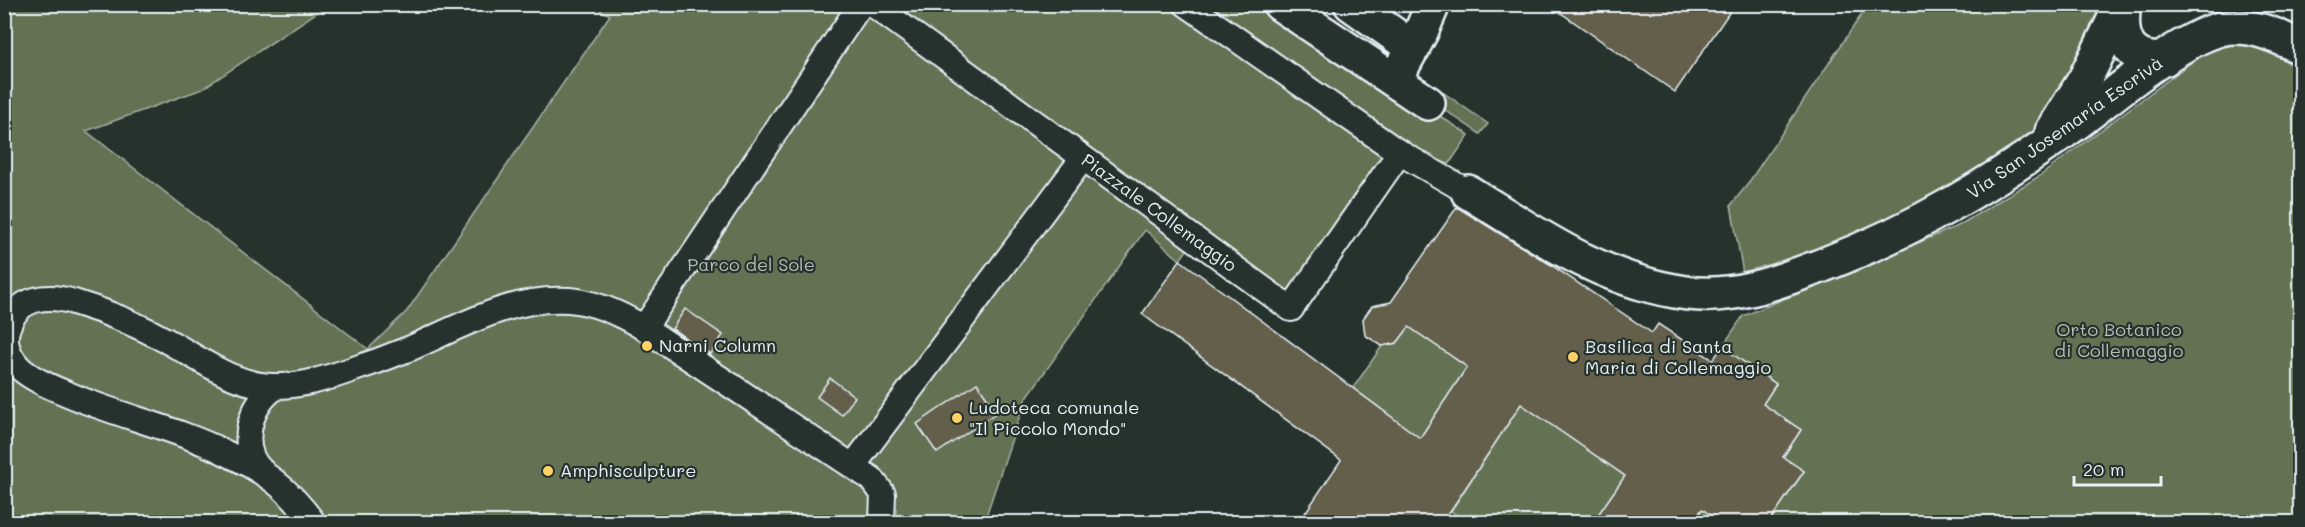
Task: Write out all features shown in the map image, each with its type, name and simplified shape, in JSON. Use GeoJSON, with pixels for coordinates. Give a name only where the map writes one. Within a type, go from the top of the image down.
{"type":"FeatureCollection","features":[{"type":"Feature","properties":{"kind":"street"},"geometry":{"type":"LineString","coordinates":[[644,328],[861,4]]}},
{"type":"Feature","properties":{"kind":"street","name":"Piazzale Collemaggio"},"geometry":{"type":"LineString","coordinates":[[872,4],[1291,309],[1400,152]]}},
{"type":"Feature","properties":{"kind":"street"},"geometry":{"type":"LineString","coordinates":[[1186,4],[1400,152],[1468,192]]}},
{"type":"Feature","properties":{"kind":"street"},"geometry":{"type":"LineString","coordinates":[[1280,4],[1428,102]]}},
{"type":"Feature","properties":{"kind":"street"},"geometry":{"type":"LineString","coordinates":[[1351,4],[1413,48]]}},
{"type":"Feature","properties":{"kind":"street"},"geometry":{"type":"LineString","coordinates":[[1395,80],[1430,16],[1433,4]]}},
{"type":"Feature","properties":{"kind":"street"},"geometry":{"type":"LineString","coordinates":[[2123,4],[2122,28],[2130,49],[2144,57],[2164,59]]}},
{"type":"Feature","properties":{"kind":"street"},"geometry":{"type":"LineString","coordinates":[[2038,151],[2076,95],[2123,4]]}},
{"type":"Feature","properties":{"kind":"street","name":"Via San Josemaría Escrivà"},"geometry":{"type":"LineString","coordinates":[[1468,192],[1552,244],[1608,273],[1668,290],[1727,294],[1782,280],[1868,247],[1962,200],[2038,151],[2164,59],[2203,36],[2233,26],[2268,33],[2301,47]]}},
{"type":"Feature","properties":{"kind":"street"},"geometry":{"type":"LineString","coordinates":[[854,466],[1083,158]]}},
{"type":"Feature","properties":{"kind":"street"},"geometry":{"type":"LineString","coordinates":[[254,401],[212,368],[141,327],[67,300],[52,297],[28,301],[13,315],[5,336],[7,348],[23,371],[62,392],[205,443],[262,472],[288,491],[313,522]]}},
{"type":"Feature","properties":{"kind":"street"},"geometry":{"type":"LineString","coordinates":[[205,443],[219,442],[244,428],[254,401],[279,386],[302,384],[374,363],[489,313],[536,302],[571,300],[608,309],[644,328],[854,466],[882,489],[884,505],[882,522]]}},
{"type":"Feature","properties":{"kind":"street"},"geometry":{"type":"LineString","coordinates":[[254,401],[250,446],[255,462],[262,472]]}},
{"type":"Feature","properties":{"kind":"green space","name":"Parco del Sole"},"geometry":{"type":"Polygon","coordinates":[[[5,5],[328,5],[202,89],[86,131],[368,349],[407,311],[610,15],[590,5],[864,5],[1192,243],[1180,260],[1145,230],[1025,400],[984,522],[20,522],[5,513],[5,5]]]}},
{"type":"Feature","properties":{"kind":"green space"},"geometry":{"type":"Polygon","coordinates":[[[880,5],[1178,5],[1392,154],[1289,302],[880,5]]]}},
{"type":"Feature","properties":{"kind":"green space"},"geometry":{"type":"Polygon","coordinates":[[[1195,5],[1263,5],[1423,112],[1426,107],[1469,135],[1449,164],[1402,148],[1195,5]]]}},
{"type":"Feature","properties":{"kind":"green space"},"geometry":{"type":"Polygon","coordinates":[[[1868,5],[2109,5],[2031,141],[1950,192],[1844,242],[1744,279],[1731,205],[1747,185],[1868,5]]]}},
{"type":"Feature","properties":{"kind":"green space","name":"Orto Botanico di Collemaggio"},"geometry":{"type":"Polygon","coordinates":[[[2233,44],[2252,45],[2269,51],[2300,72],[2300,522],[1769,522],[1804,472],[1783,457],[1801,430],[1763,404],[1776,384],[1722,347],[1743,316],[1958,226],[2041,175],[2196,59],[2208,52],[2233,44]]]}},
{"type":"Feature","properties":{"kind":"green space"},"geometry":{"type":"Polygon","coordinates":[[[1444,93],[1488,124],[1480,134],[1436,104],[1444,93]]]}},
{"type":"Feature","properties":{"kind":"green space"},"geometry":{"type":"Polygon","coordinates":[[[1409,327],[1467,367],[1420,438],[1353,388],[1382,346],[1397,343],[1409,327]]]}},
{"type":"Feature","properties":{"kind":"green space"},"geometry":{"type":"Polygon","coordinates":[[[1521,404],[1625,476],[1593,522],[1467,522],[1451,511],[1521,404]]]}},
{"type":"Feature","properties":{"kind":"green space"},"geometry":{"type":"Polygon","coordinates":[[[1702,509],[1721,522],[1693,522],[1702,509]]]}},
{"type":"Feature","properties":{"kind":"building"},"geometry":{"type":"Polygon","coordinates":[[[1548,4],[1735,4],[1675,92],[1548,4]]]}},
{"type":"Feature","properties":{"kind":"building","name":"Basilica di Santa Maria di Collemaggio"},"geometry":{"type":"Polygon","coordinates":[[[1457,207],[1548,263],[1652,333],[1658,324],[1713,360],[1722,347],[1776,384],[1763,404],[1801,430],[1783,457],[1804,471],[1769,522],[1721,522],[1702,509],[1693,522],[1593,522],[1625,476],[1521,404],[1443,522],[1299,522],[1341,460],[1142,314],[1180,260],[1420,438],[1467,367],[1409,327],[1397,343],[1382,346],[1365,335],[1363,319],[1372,306],[1391,302],[1457,207]]]}},
{"type":"Feature","properties":{"kind":"building"},"geometry":{"type":"Polygon","coordinates":[[[685,309],[723,335],[710,354],[672,329],[685,309]]]}},
{"type":"Feature","properties":{"kind":"building"},"geometry":{"type":"Polygon","coordinates":[[[830,378],[855,397],[842,415],[817,397],[830,378]]]}},
{"type":"Feature","properties":{"kind":"building","name":"Ludoteca comunale \"Il Piccolo Mondo\""},"geometry":{"type":"Polygon","coordinates":[[[977,383],[997,412],[937,453],[917,424],[977,383]]]}},
{"type":"Feature","properties":{"kind":"place","name":"Narni Column"},"geometry":{"type":"Point","coordinates":[647,346]}},
{"type":"Feature","properties":{"kind":"place","name":"Basilica di Santa Maria di Collemaggio"},"geometry":{"type":"Point","coordinates":[1573,357]}},
{"type":"Feature","properties":{"kind":"place","name":"Ludoteca comunale \"Il Piccolo Mondo\""},"geometry":{"type":"Point","coordinates":[957,418]}},
{"type":"Feature","properties":{"kind":"place","name":"Amphisculpture"},"geometry":{"type":"Point","coordinates":[548,471]}}]}
